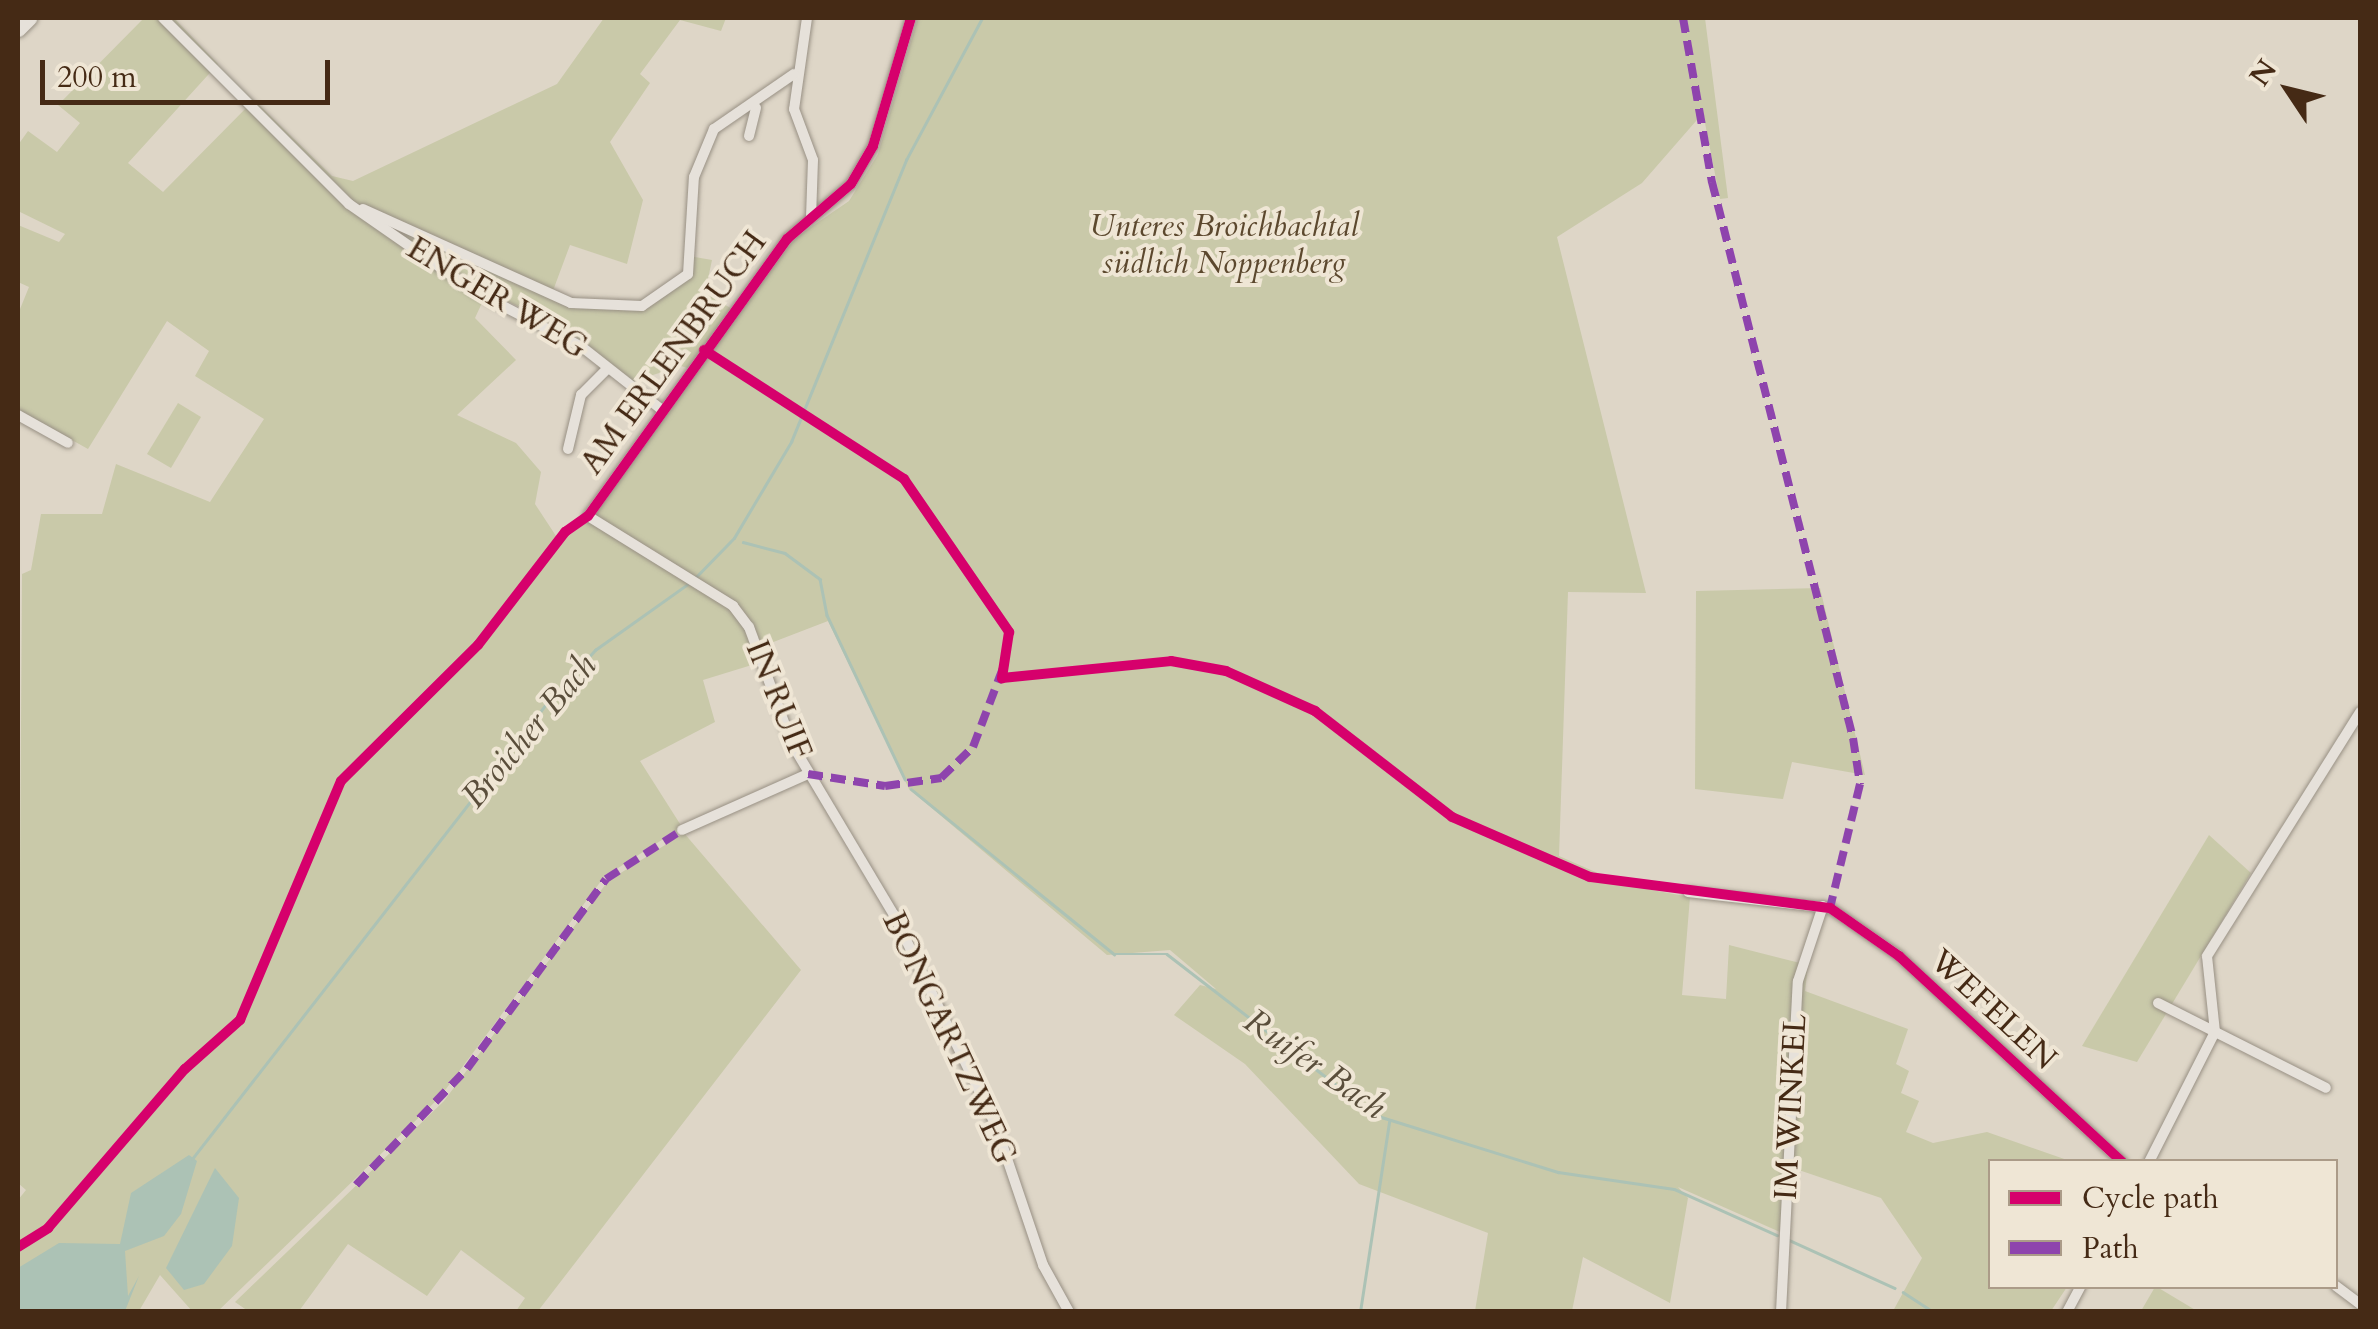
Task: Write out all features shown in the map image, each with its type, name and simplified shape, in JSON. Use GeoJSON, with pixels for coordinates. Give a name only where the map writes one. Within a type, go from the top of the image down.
{"type":"FeatureCollection","features":[{"type":"Feature","properties":{"kind":"main road"},"geometry":{"type":"LineString","coordinates":[[18,29],[29,18]]}},
{"type":"Feature","properties":{"kind":"street","name":"ENGER WEG"},"geometry":{"type":"LineString","coordinates":[[164,18],[349,204],[608,368],[662,410]]}},
{"type":"Feature","properties":{"kind":"street"},"geometry":{"type":"LineString","coordinates":[[806,18],[794,74],[794,108],[815,174],[811,218]]}},
{"type":"Feature","properties":{"kind":"street","name":"AM ERLENBRUCH"},"geometry":{"type":"LineString","coordinates":[[588,516],[662,410],[811,218],[838,200],[872,146],[911,18]]}},
{"type":"Feature","properties":{"kind":"street"},"geometry":{"type":"LineString","coordinates":[[750,136],[756,108],[794,74]]}},
{"type":"Feature","properties":{"kind":"street"},"geometry":{"type":"LineString","coordinates":[[349,204],[571,303],[642,306],[688,274],[694,177],[714,130],[732,110],[756,108]]}},
{"type":"Feature","properties":{"kind":"street"},"geometry":{"type":"LineString","coordinates":[[568,449],[570,414],[608,368]]}},
{"type":"Feature","properties":{"kind":"street"},"geometry":{"type":"LineString","coordinates":[[18,415],[68,444]]}},
{"type":"Feature","properties":{"kind":"street","name":"IN RUIF"},"geometry":{"type":"LineString","coordinates":[[588,516],[699,585],[749,627],[808,774],[682,830]]}},
{"type":"Feature","properties":{"kind":"street"},"geometry":{"type":"LineString","coordinates":[[2151,1159],[2215,1032],[2207,956],[2360,712]]}},
{"type":"Feature","properties":{"kind":"street","name":"BONGARTZWEG"},"geometry":{"type":"LineString","coordinates":[[808,774],[928,986],[1069,1312]]}},
{"type":"Feature","properties":{"kind":"street"},"geometry":{"type":"LineString","coordinates":[[1688,892],[1823,906]]}},
{"type":"Feature","properties":{"kind":"street","name":"WEFELEN"},"geometry":{"type":"LineString","coordinates":[[1823,906],[1899,956],[2119,1159]]}},
{"type":"Feature","properties":{"kind":"street","name":"IM WINKEL"},"geometry":{"type":"LineString","coordinates":[[1781,1312],[1798,980],[1823,906]]}},
{"type":"Feature","properties":{"kind":"street"},"geometry":{"type":"LineString","coordinates":[[2158,1003],[2326,1088]]}},
{"type":"Feature","properties":{"kind":"street"},"geometry":{"type":"LineString","coordinates":[[2338,1288],[2360,1304]]}},
{"type":"Feature","properties":{"kind":"street"},"geometry":{"type":"LineString","coordinates":[[2067,1312],[2079,1289]]}},
{"type":"Feature","properties":{"kind":"green space","name":"Unteres Broichbachtal südlich Noppenberg"},"geometry":{"type":"Polygon","coordinates":[[[144,18],[174,18],[218,64],[128,163],[163,192],[254,100],[332,176],[353,181],[557,84],[604,18],[726,18],[721,31],[680,20],[640,74],[650,83],[610,142],[643,200],[627,264],[570,245],[551,296],[609,310],[649,300],[684,281],[689,256],[712,260],[705,293],[739,313],[795,238],[849,201],[878,154],[918,18],[1705,18],[1728,198],[1720,199],[1703,113],[1642,183],[1557,237],[1646,593],[1568,592],[1559,856],[1625,885],[1690,897],[1682,995],[1726,999],[1729,945],[1808,965],[1805,991],[1908,1029],[1896,1064],[1909,1071],[1901,1093],[1919,1101],[1906,1132],[1933,1143],[1987,1132],[2064,1159],[1988,1159],[1988,1289],[2066,1289],[2051,1311],[1893,1311],[1922,1258],[1881,1198],[1787,1166],[1780,1232],[1678,1187],[1688,1198],[1670,1303],[1583,1257],[1572,1311],[1475,1311],[1488,1233],[1359,1184],[1245,1064],[1174,1015],[1200,985],[1216,989],[1170,950],[1107,955],[909,789],[828,621],[763,646],[768,660],[703,680],[715,722],[640,761],[682,827],[604,877],[440,1097],[218,1311],[192,1311],[160,1275],[139,1311],[18,1311],[18,1200],[26,1190],[18,1183],[22,574],[31,570],[41,514],[102,514],[116,464],[210,502],[264,419],[195,376],[209,351],[167,321],[88,449],[18,410],[18,314],[29,287],[18,282],[18,225],[59,242],[65,234],[18,211],[18,145],[28,131],[57,152],[80,123],[58,105],[144,18]],[[487,292],[475,318],[516,360],[457,415],[516,443],[541,472],[535,504],[560,542],[590,520],[697,371],[681,366],[631,382],[565,328],[487,292]]]}},
{"type":"Feature","properties":{"kind":"green space"},"geometry":{"type":"Polygon","coordinates":[[[178,403],[201,417],[171,468],[147,454],[178,403]]]}},
{"type":"Feature","properties":{"kind":"green space"},"geometry":{"type":"Polygon","coordinates":[[[1820,588],[1865,775],[1792,762],[1783,799],[1695,789],[1696,591],[1820,588]]]}},
{"type":"Feature","properties":{"kind":"green space"},"geometry":{"type":"Polygon","coordinates":[[[684,833],[801,970],[538,1311],[516,1311],[525,1298],[461,1250],[427,1296],[348,1244],[299,1311],[248,1311],[235,1302],[444,1101],[608,881],[684,833]]]}},
{"type":"Feature","properties":{"kind":"green space"},"geometry":{"type":"Polygon","coordinates":[[[2209,835],[2251,873],[2137,1062],[2082,1046],[2209,835]]]}},
{"type":"Feature","properties":{"kind":"green space"},"geometry":{"type":"Polygon","coordinates":[[[2154,1289],[2160,1289],[2197,1311],[2141,1311],[2154,1289]]]}},
{"type":"Feature","properties":{"kind":"shaded area"},"geometry":{"type":"Polygon","coordinates":[[[189,1155],[197,1161],[181,1214],[164,1236],[125,1251],[128,1296],[139,1276],[125,1311],[18,1311],[18,1268],[59,1243],[120,1244],[131,1193],[189,1155]]]}},
{"type":"Feature","properties":{"kind":"shaded area"},"geometry":{"type":"Polygon","coordinates":[[[215,1168],[239,1198],[232,1246],[204,1284],[184,1290],[166,1268],[215,1168]]]}},
{"type":"Feature","properties":{"kind":"waterway","name":"Broicher Bach"},"geometry":{"type":"LineString","coordinates":[[694,579],[734,538],[791,442],[906,160],[982,18]]}},
{"type":"Feature","properties":{"kind":"waterway","name":"Ruifer Bach"},"geometry":{"type":"LineString","coordinates":[[743,542],[785,553],[820,579],[827,615],[905,779]]}},
{"type":"Feature","properties":{"kind":"waterway","name":"Broicher Bach"},"geometry":{"type":"LineString","coordinates":[[192,1159],[547,703],[595,650],[688,584]]}},
{"type":"Feature","properties":{"kind":"waterway","name":"Ruifer Bach"},"geometry":{"type":"LineString","coordinates":[[911,789],[1114,954],[1167,954],[1375,1115],[1558,1172],[1674,1189],[1777,1235]]}},
{"type":"Feature","properties":{"kind":"waterway"},"geometry":{"type":"LineString","coordinates":[[1360,1312],[1389,1122]]}},
{"type":"Feature","properties":{"kind":"waterway","name":"Ruifer Bach"},"geometry":{"type":"LineString","coordinates":[[1789,1240],[1895,1288]]}},
{"type":"Feature","properties":{"kind":"waterway","name":"Ruifer Bach"},"geometry":{"type":"LineString","coordinates":[[1903,1292],[1934,1312]]}},
{"type":"Feature","properties":{"kind":"marked path"},"geometry":{"type":"LineString","coordinates":[[1683,18],[1712,182],[1853,738],[1860,784],[1830,908]]}},
{"type":"Feature","properties":{"kind":"marked path"},"geometry":{"type":"LineString","coordinates":[[808,774],[885,786],[941,778],[973,747],[1003,668]]}},
{"type":"Feature","properties":{"kind":"marked path"},"geometry":{"type":"LineString","coordinates":[[356,1185],[467,1069],[606,879],[682,830]]}},
{"type":"Feature","properties":{"kind":"cycle path"},"geometry":{"type":"LineString","coordinates":[[18,1247],[48,1228],[185,1069],[240,1020],[341,781],[478,645],[565,532],[588,516],[787,239],[851,184],[873,146],[911,18]]}},
{"type":"Feature","properties":{"kind":"cycle path"},"geometry":{"type":"LineString","coordinates":[[704,350],[904,479],[1009,632],[1002,678],[1171,661],[1226,671],[1315,711],[1452,817],[1590,877],[1830,908],[1899,956],[2119,1159]]}}]}
